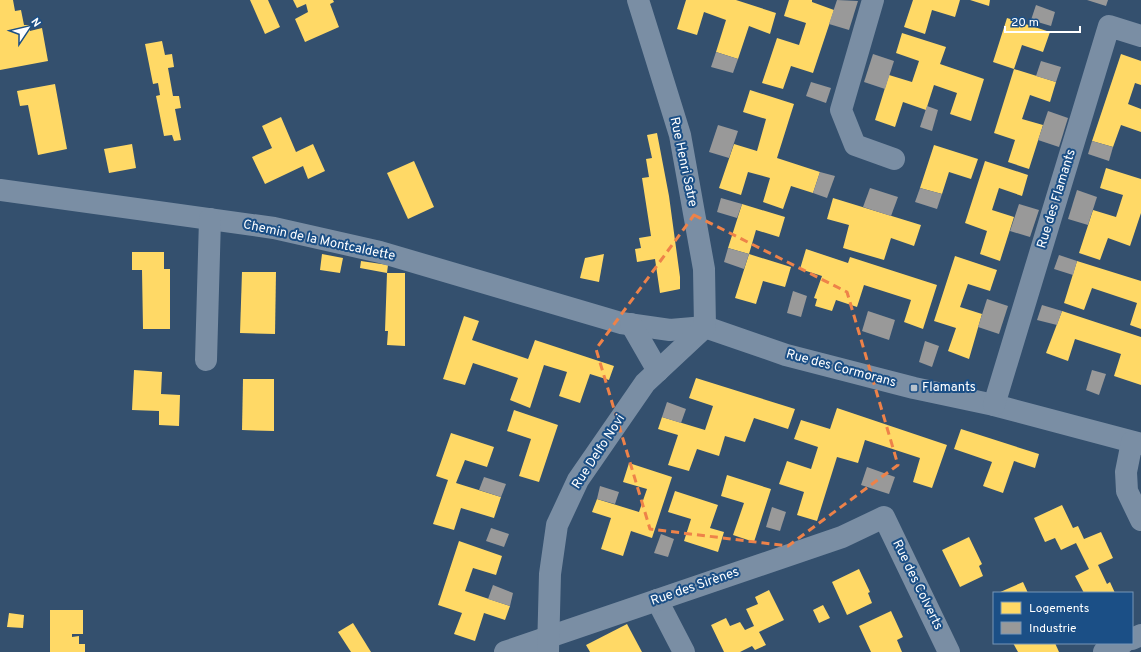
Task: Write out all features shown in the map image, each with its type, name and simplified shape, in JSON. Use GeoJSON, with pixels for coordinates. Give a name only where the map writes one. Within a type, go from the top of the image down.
{"type":"FeatureCollection","features":[{"type":"Feature","properties":{"kind":"street","name":"Rue Henri Satre"},"geometry":{"type":"LineString","coordinates":[[638,0],[680,135],[704,269],[705,327]]}},
{"type":"Feature","properties":{"kind":"street"},"geometry":{"type":"LineString","coordinates":[[873,0],[841,110],[855,145],[894,159]]}},
{"type":"Feature","properties":{"kind":"street","name":"Rue des Flamants"},"geometry":{"type":"LineString","coordinates":[[994,404],[1109,26],[1141,36]]}},
{"type":"Feature","properties":{"kind":"street","name":"Chemin de la Montcaldette"},"geometry":{"type":"LineString","coordinates":[[0,190],[274,228],[380,252],[631,324],[670,330],[705,327]]}},
{"type":"Feature","properties":{"kind":"street"},"geometry":{"type":"LineString","coordinates":[[206,360],[210,219]]}},
{"type":"Feature","properties":{"kind":"street"},"geometry":{"type":"LineString","coordinates":[[631,324],[658,371]]}},
{"type":"Feature","properties":{"kind":"street","name":"Rue Delfo Novi"},"geometry":{"type":"LineString","coordinates":[[548,645],[550,574],[557,525],[578,480],[645,383],[705,327]]}},
{"type":"Feature","properties":{"kind":"street","name":"Rue des Cormorans"},"geometry":{"type":"LineString","coordinates":[[705,327],[786,355],[914,388],[994,404],[1136,443]]}},
{"type":"Feature","properties":{"kind":"street"},"geometry":{"type":"LineString","coordinates":[[1136,443],[1126,472],[1127,490],[1141,520]]}},
{"type":"Feature","properties":{"kind":"street","name":"Rue des Sirènes"},"geometry":{"type":"LineString","coordinates":[[505,652],[548,645],[657,600],[842,537],[884,517]]}},
{"type":"Feature","properties":{"kind":"street","name":"Rue des Colverts"},"geometry":{"type":"LineString","coordinates":[[884,517],[949,652]]}},
{"type":"Feature","properties":{"kind":"street"},"geometry":{"type":"LineString","coordinates":[[657,600],[684,652]]}},
{"type":"Feature","properties":{"kind":"street"},"geometry":{"type":"LineString","coordinates":[[1104,652],[1121,644]]}},
{"type":"Feature","properties":{"kind":"highlighted area"},"geometry":{"type":"Polygon","coordinates":[[[694,215],[847,292],[898,465],[788,546],[650,529],[596,349],[694,215]]]}},
{"type":"Feature","properties":{"kind":"building: Logements"},"geometry":{"type":"Polygon","coordinates":[[[0,0],[13,0],[15,11],[21,10],[24,25],[29,25],[30,31],[42,28],[48,61],[0,70],[0,0]]]}},
{"type":"Feature","properties":{"kind":"building: Logements"},"geometry":{"type":"Polygon","coordinates":[[[250,0],[268,0],[280,27],[265,34],[250,0]]]}},
{"type":"Feature","properties":{"kind":"building: Logements"},"geometry":{"type":"Polygon","coordinates":[[[293,0],[333,0],[334,2],[330,4],[339,27],[305,42],[295,19],[308,12],[306,4],[297,8],[293,0]]]}},
{"type":"Feature","properties":{"kind":"building: Logements"},"geometry":{"type":"Polygon","coordinates":[[[686,0],[736,0],[776,13],[770,34],[749,26],[738,59],[716,52],[726,20],[704,12],[697,35],[677,29],[686,0]]]}},
{"type":"Feature","properties":{"kind":"building: Logements"},"geometry":{"type":"Polygon","coordinates":[[[789,0],[812,0],[812,2],[834,10],[813,73],[791,66],[783,89],[762,83],[777,38],[799,45],[806,23],[784,16],[789,0]]]}},
{"type":"Feature","properties":{"kind":"building: Logements"},"geometry":{"type":"Polygon","coordinates":[[[913,0],[960,0],[955,17],[932,10],[925,34],[904,27],[913,0]]]}},
{"type":"Feature","properties":{"kind":"building: Logements"},"geometry":{"type":"Polygon","coordinates":[[[970,0],[990,0],[989,6],[970,0]]]}},
{"type":"Feature","properties":{"kind":"building: Logements"},"geometry":{"type":"Polygon","coordinates":[[[1007,18],[1050,32],[1043,52],[1022,45],[1014,69],[993,62],[1007,18]]]}},
{"type":"Feature","properties":{"kind":"building: Logements"},"geometry":{"type":"Polygon","coordinates":[[[902,33],[946,47],[940,64],[984,79],[971,121],[950,114],[957,93],[934,85],[926,110],[903,102],[895,127],[875,120],[889,75],[912,82],[919,61],[896,53],[902,33]]]}},
{"type":"Feature","properties":{"kind":"building: Logements"},"geometry":{"type":"Polygon","coordinates":[[[162,41],[165,55],[172,54],[174,67],[168,68],[173,96],[179,96],[181,108],[175,109],[181,140],[174,141],[172,135],[164,136],[156,96],[160,95],[158,83],[153,84],[145,44],[162,41]]]}},
{"type":"Feature","properties":{"kind":"building: Logements"},"geometry":{"type":"Polygon","coordinates":[[[1121,54],[1141,61],[1141,85],[1135,83],[1128,104],[1141,109],[1141,132],[1121,125],[1113,147],[1092,141],[1121,54]]]}},
{"type":"Feature","properties":{"kind":"building: Logements"},"geometry":{"type":"Polygon","coordinates":[[[1014,69],[1056,82],[1050,102],[1030,95],[1022,119],[1043,125],[1029,169],[1008,162],[1015,140],[994,133],[1014,69]]]}},
{"type":"Feature","properties":{"kind":"building: Logements"},"geometry":{"type":"Polygon","coordinates":[[[55,84],[67,149],[38,155],[28,105],[20,106],[17,91],[55,84]]]}},
{"type":"Feature","properties":{"kind":"building: Logements"},"geometry":{"type":"Polygon","coordinates":[[[750,90],[794,104],[777,158],[820,172],[813,193],[791,186],[783,209],[763,202],[770,178],[748,172],[741,195],[719,188],[734,144],[757,151],[766,119],[743,112],[750,90]]]}},
{"type":"Feature","properties":{"kind":"building: Logements"},"geometry":{"type":"Polygon","coordinates":[[[281,117],[296,152],[313,144],[325,171],[308,179],[303,166],[265,184],[252,157],[272,148],[262,126],[281,117]]]}},
{"type":"Feature","properties":{"kind":"building: Logements"},"geometry":{"type":"Polygon","coordinates":[[[657,133],[669,196],[680,277],[680,289],[660,293],[655,259],[637,262],[635,249],[641,248],[639,238],[651,236],[642,178],[649,177],[646,159],[652,158],[647,135],[657,133]]]}},
{"type":"Feature","properties":{"kind":"building: Logements"},"geometry":{"type":"Polygon","coordinates":[[[132,144],[136,168],[109,173],[104,149],[132,144]]]}},
{"type":"Feature","properties":{"kind":"building: Logements"},"geometry":{"type":"Polygon","coordinates":[[[934,145],[978,159],[971,179],[949,172],[942,194],[920,188],[934,145]]]}},
{"type":"Feature","properties":{"kind":"building: Logements"},"geometry":{"type":"Polygon","coordinates":[[[414,161],[434,207],[408,219],[387,173],[414,161]]]}},
{"type":"Feature","properties":{"kind":"building: Logements"},"geometry":{"type":"Polygon","coordinates":[[[985,161],[1028,175],[1022,196],[999,188],[992,210],[1014,217],[1000,261],[980,254],[987,231],[965,223],[985,161]]]}},
{"type":"Feature","properties":{"kind":"building: Logements"},"geometry":{"type":"Polygon","coordinates":[[[1106,168],[1141,179],[1141,213],[1130,246],[1108,238],[1100,260],[1079,253],[1093,210],[1116,217],[1123,195],[1100,188],[1106,168]]]}},
{"type":"Feature","properties":{"kind":"building: Logements"},"geometry":{"type":"Polygon","coordinates":[[[833,198],[921,225],[914,246],[891,238],[884,260],[843,248],[849,225],[827,219],[833,198]]]}},
{"type":"Feature","properties":{"kind":"building: Logements"},"geometry":{"type":"Polygon","coordinates":[[[742,204],[785,217],[779,237],[756,230],[749,254],[728,248],[742,204]]]}},
{"type":"Feature","properties":{"kind":"building: Logements"},"geometry":{"type":"Polygon","coordinates":[[[806,249],[848,263],[850,257],[937,285],[923,329],[904,322],[911,300],[864,285],[857,307],[836,300],[832,311],[815,306],[817,299],[814,298],[822,276],[800,269],[806,249]]]}},
{"type":"Feature","properties":{"kind":"building: Logements"},"geometry":{"type":"Polygon","coordinates":[[[132,252],[164,252],[164,269],[170,269],[170,329],[143,329],[142,270],[132,270],[132,252]]]}},
{"type":"Feature","properties":{"kind":"building: Logements"},"geometry":{"type":"Polygon","coordinates":[[[322,254],[343,258],[340,273],[320,270],[322,254]]]}},
{"type":"Feature","properties":{"kind":"building: Logements"},"geometry":{"type":"Polygon","coordinates":[[[604,254],[599,282],[580,278],[585,258],[604,254]]]}},
{"type":"Feature","properties":{"kind":"building: Logements"},"geometry":{"type":"Polygon","coordinates":[[[749,254],[791,267],[785,287],[763,281],[756,304],[735,298],[749,254]]]}},
{"type":"Feature","properties":{"kind":"building: Logements"},"geometry":{"type":"Polygon","coordinates":[[[955,256],[997,270],[990,291],[968,284],[960,307],[982,314],[969,359],[948,351],[956,328],[934,321],[955,256]]]}},
{"type":"Feature","properties":{"kind":"building: Logements"},"geometry":{"type":"Polygon","coordinates":[[[361,261],[388,265],[387,273],[360,268],[361,261]]]}},
{"type":"Feature","properties":{"kind":"building: Logements"},"geometry":{"type":"Polygon","coordinates":[[[1077,261],[1141,281],[1141,329],[1130,325],[1137,303],[1092,288],[1084,310],[1064,303],[1077,261]]]}},
{"type":"Feature","properties":{"kind":"building: Logements"},"geometry":{"type":"Polygon","coordinates":[[[242,272],[276,272],[275,334],[240,333],[242,272]]]}},
{"type":"Feature","properties":{"kind":"building: Logements"},"geometry":{"type":"Polygon","coordinates":[[[387,273],[405,273],[405,346],[387,345],[388,331],[385,331],[387,273]]]}},
{"type":"Feature","properties":{"kind":"building: Logements"},"geometry":{"type":"Polygon","coordinates":[[[1062,311],[1141,337],[1141,385],[1114,376],[1121,354],[1075,339],[1068,361],[1046,353],[1062,311]]]}},
{"type":"Feature","properties":{"kind":"building: Logements"},"geometry":{"type":"Polygon","coordinates":[[[464,316],[479,321],[472,340],[528,359],[535,340],[614,366],[609,380],[590,374],[580,403],[559,396],[567,372],[544,365],[530,408],[510,400],[518,378],[473,363],[465,385],[443,379],[464,316]]]}},
{"type":"Feature","properties":{"kind":"building: Logements"},"geometry":{"type":"Polygon","coordinates":[[[134,370],[162,372],[161,394],[180,395],[179,426],[159,425],[159,411],[132,410],[134,370]]]}},
{"type":"Feature","properties":{"kind":"building: Logements"},"geometry":{"type":"Polygon","coordinates":[[[696,378],[795,409],[788,429],[754,418],[745,442],[725,436],[719,456],[697,449],[689,471],[668,465],[678,435],[658,429],[662,417],[705,430],[713,406],[689,398],[696,378]]]}},
{"type":"Feature","properties":{"kind":"building: Logements"},"geometry":{"type":"Polygon","coordinates":[[[243,379],[274,379],[274,431],[242,430],[243,379]]]}},
{"type":"Feature","properties":{"kind":"building: Logements"},"geometry":{"type":"Polygon","coordinates":[[[837,408],[947,445],[932,488],[913,482],[920,458],[865,440],[858,463],[837,457],[817,521],[797,515],[804,492],[779,484],[787,461],[811,469],[818,447],[794,439],[801,420],[830,429],[837,408]]]}},
{"type":"Feature","properties":{"kind":"building: Logements"},"geometry":{"type":"Polygon","coordinates":[[[514,410],[558,425],[539,482],[519,476],[531,439],[507,431],[514,410]]]}},
{"type":"Feature","properties":{"kind":"building: Logements"},"geometry":{"type":"Polygon","coordinates":[[[961,429],[1039,454],[1035,468],[1014,461],[1003,493],[983,486],[992,462],[954,449],[961,429]]]}},
{"type":"Feature","properties":{"kind":"building: Logements"},"geometry":{"type":"Polygon","coordinates":[[[451,433],[494,447],[487,467],[465,460],[456,483],[501,497],[494,518],[461,508],[454,530],[433,524],[448,480],[436,476],[451,433]]]}},
{"type":"Feature","properties":{"kind":"building: Logements"},"geometry":{"type":"Polygon","coordinates":[[[629,463],[672,477],[652,538],[631,531],[623,556],[601,549],[611,518],[592,512],[597,499],[639,512],[647,489],[623,482],[629,463]]]}},
{"type":"Feature","properties":{"kind":"building: Logements"},"geometry":{"type":"Polygon","coordinates":[[[727,475],[771,489],[754,542],[733,535],[744,503],[721,496],[727,475]]]}},
{"type":"Feature","properties":{"kind":"building: Logements"},"geometry":{"type":"Polygon","coordinates":[[[675,491],[718,505],[710,528],[724,532],[718,552],[684,541],[691,519],[668,512],[675,491]]]}},
{"type":"Feature","properties":{"kind":"building: Logements"},"geometry":{"type":"Polygon","coordinates":[[[1062,505],[1073,528],[1078,526],[1084,539],[1101,532],[1113,558],[1098,565],[1107,584],[1110,582],[1115,592],[1083,592],[1075,576],[1089,569],[1076,543],[1061,550],[1055,538],[1045,542],[1034,518],[1062,505]]]}},
{"type":"Feature","properties":{"kind":"building: Logements"},"geometry":{"type":"Polygon","coordinates":[[[969,537],[982,564],[979,566],[983,576],[960,587],[942,550],[969,537]]]}},
{"type":"Feature","properties":{"kind":"building: Logements"},"geometry":{"type":"Polygon","coordinates":[[[459,541],[502,556],[496,575],[473,568],[465,591],[510,606],[505,620],[484,613],[475,641],[454,634],[462,613],[438,605],[459,541]]]}},
{"type":"Feature","properties":{"kind":"building: Logements"},"geometry":{"type":"Polygon","coordinates":[[[859,569],[870,592],[868,593],[872,603],[847,615],[832,582],[859,569]]]}},
{"type":"Feature","properties":{"kind":"building: Logements"},"geometry":{"type":"Polygon","coordinates":[[[1023,582],[1028,592],[1000,592],[1023,582]]]}},
{"type":"Feature","properties":{"kind":"building: Logements"},"geometry":{"type":"Polygon","coordinates":[[[769,590],[784,620],[759,632],[766,645],[755,650],[752,646],[740,652],[724,652],[711,625],[726,618],[730,626],[740,622],[745,630],[754,626],[746,609],[758,604],[755,597],[769,590]]]}},
{"type":"Feature","properties":{"kind":"building: Logements"},"geometry":{"type":"Polygon","coordinates":[[[823,605],[830,618],[819,623],[813,610],[823,605]]]}},
{"type":"Feature","properties":{"kind":"building: Logements"},"geometry":{"type":"Polygon","coordinates":[[[50,610],[83,610],[83,634],[72,634],[72,637],[79,636],[79,644],[85,644],[85,652],[50,652],[50,610]]]}},
{"type":"Feature","properties":{"kind":"building: Logements"},"geometry":{"type":"Polygon","coordinates":[[[891,611],[903,637],[897,640],[902,652],[871,652],[859,626],[891,611]]]}},
{"type":"Feature","properties":{"kind":"building: Logements"},"geometry":{"type":"Polygon","coordinates":[[[9,613],[24,615],[23,628],[7,627],[9,613]]]}},
{"type":"Feature","properties":{"kind":"building: Logements"},"geometry":{"type":"Polygon","coordinates":[[[353,623],[371,652],[351,652],[338,632],[353,623]]]}},
{"type":"Feature","properties":{"kind":"building: Logements"},"geometry":{"type":"Polygon","coordinates":[[[627,624],[642,652],[590,652],[586,645],[627,624]]]}},
{"type":"Feature","properties":{"kind":"building: Logements"},"geometry":{"type":"Polygon","coordinates":[[[1014,644],[1055,644],[1059,652],[1018,652],[1014,644]]]}},
{"type":"Feature","properties":{"kind":"building: Industrie"},"geometry":{"type":"Polygon","coordinates":[[[837,0],[858,1],[849,30],[829,24],[837,0]]]}},
{"type":"Feature","properties":{"kind":"building: Industrie"},"geometry":{"type":"Polygon","coordinates":[[[1087,0],[1108,0],[1106,6],[1087,0]]]}},
{"type":"Feature","properties":{"kind":"building: Industrie"},"geometry":{"type":"Polygon","coordinates":[[[1036,5],[1055,12],[1051,26],[1031,20],[1036,5]]]}},
{"type":"Feature","properties":{"kind":"building: Industrie"},"geometry":{"type":"Polygon","coordinates":[[[716,52],[738,59],[733,73],[711,67],[716,52]]]}},
{"type":"Feature","properties":{"kind":"building: Industrie"},"geometry":{"type":"Polygon","coordinates":[[[873,54],[894,61],[885,89],[864,82],[873,54]]]}},
{"type":"Feature","properties":{"kind":"building: Industrie"},"geometry":{"type":"Polygon","coordinates":[[[1041,61],[1061,67],[1056,82],[1036,76],[1041,61]]]}},
{"type":"Feature","properties":{"kind":"building: Industrie"},"geometry":{"type":"Polygon","coordinates":[[[811,82],[831,88],[826,103],[806,96],[811,82]]]}},
{"type":"Feature","properties":{"kind":"building: Industrie"},"geometry":{"type":"Polygon","coordinates":[[[927,106],[938,110],[932,131],[920,127],[927,106]]]}},
{"type":"Feature","properties":{"kind":"building: Industrie"},"geometry":{"type":"Polygon","coordinates":[[[1048,111],[1068,118],[1059,147],[1038,140],[1048,111]]]}},
{"type":"Feature","properties":{"kind":"building: Industrie"},"geometry":{"type":"Polygon","coordinates":[[[718,125],[738,131],[729,158],[709,152],[718,125]]]}},
{"type":"Feature","properties":{"kind":"building: Industrie"},"geometry":{"type":"Polygon","coordinates":[[[1092,141],[1113,147],[1109,161],[1088,154],[1092,141]]]}},
{"type":"Feature","properties":{"kind":"building: Industrie"},"geometry":{"type":"Polygon","coordinates":[[[820,172],[835,176],[827,198],[813,193],[820,172]]]}},
{"type":"Feature","properties":{"kind":"building: Industrie"},"geometry":{"type":"Polygon","coordinates":[[[870,188],[898,197],[891,216],[863,207],[870,188]]]}},
{"type":"Feature","properties":{"kind":"building: Industrie"},"geometry":{"type":"Polygon","coordinates":[[[920,188],[942,194],[937,209],[915,202],[920,188]]]}},
{"type":"Feature","properties":{"kind":"building: Industrie"},"geometry":{"type":"Polygon","coordinates":[[[1077,190],[1097,197],[1088,225],[1068,219],[1077,190]]]}},
{"type":"Feature","properties":{"kind":"building: Industrie"},"geometry":{"type":"Polygon","coordinates":[[[721,198],[742,204],[737,218],[717,212],[721,198]]]}},
{"type":"Feature","properties":{"kind":"building: Industrie"},"geometry":{"type":"Polygon","coordinates":[[[1019,204],[1039,210],[1030,237],[1010,231],[1019,204]]]}},
{"type":"Feature","properties":{"kind":"building: Industrie"},"geometry":{"type":"Polygon","coordinates":[[[728,248],[749,254],[744,269],[724,262],[728,248]]]}},
{"type":"Feature","properties":{"kind":"building: Industrie"},"geometry":{"type":"Polygon","coordinates":[[[1059,255],[1077,261],[1073,275],[1054,269],[1059,255]]]}},
{"type":"Feature","properties":{"kind":"building: Industrie"},"geometry":{"type":"Polygon","coordinates":[[[793,291],[807,296],[801,317],[787,313],[793,291]]]}},
{"type":"Feature","properties":{"kind":"building: Industrie"},"geometry":{"type":"Polygon","coordinates":[[[987,299],[1008,306],[999,334],[978,327],[987,299]]]}},
{"type":"Feature","properties":{"kind":"building: Industrie"},"geometry":{"type":"Polygon","coordinates":[[[1042,305],[1062,311],[1057,325],[1037,320],[1042,305]]]}},
{"type":"Feature","properties":{"kind":"building: Industrie"},"geometry":{"type":"Polygon","coordinates":[[[868,311],[895,320],[889,340],[862,331],[868,311]]]}},
{"type":"Feature","properties":{"kind":"building: Industrie"},"geometry":{"type":"Polygon","coordinates":[[[925,341],[939,346],[932,367],[919,362],[925,341]]]}},
{"type":"Feature","properties":{"kind":"building: Industrie"},"geometry":{"type":"Polygon","coordinates":[[[1092,370],[1106,374],[1099,395],[1086,390],[1092,370]]]}},
{"type":"Feature","properties":{"kind":"building: Industrie"},"geometry":{"type":"Polygon","coordinates":[[[667,402],[686,409],[681,423],[662,417],[667,402]]]}},
{"type":"Feature","properties":{"kind":"building: Industrie"},"geometry":{"type":"Polygon","coordinates":[[[867,467],[895,477],[889,494],[861,485],[867,467]]]}},
{"type":"Feature","properties":{"kind":"building: Industrie"},"geometry":{"type":"Polygon","coordinates":[[[484,477],[506,484],[501,497],[479,490],[484,477]]]}},
{"type":"Feature","properties":{"kind":"building: Industrie"},"geometry":{"type":"Polygon","coordinates":[[[600,486],[619,492],[615,504],[597,499],[600,486]]]}},
{"type":"Feature","properties":{"kind":"building: Industrie"},"geometry":{"type":"Polygon","coordinates":[[[772,507],[786,512],[780,531],[766,527],[772,507]]]}},
{"type":"Feature","properties":{"kind":"building: Industrie"},"geometry":{"type":"Polygon","coordinates":[[[491,528],[509,534],[504,547],[486,541],[491,528]]]}},
{"type":"Feature","properties":{"kind":"building: Industrie"},"geometry":{"type":"Polygon","coordinates":[[[661,534],[674,539],[668,557],[654,553],[661,534]]]}},
{"type":"Feature","properties":{"kind":"building: Industrie"},"geometry":{"type":"Polygon","coordinates":[[[493,585],[513,593],[510,606],[488,599],[493,585]]]}},
{"type":"Feature","properties":{"kind":"place","name":"Flamants"},"geometry":{"type":"Point","coordinates":[914,388]}}]}
